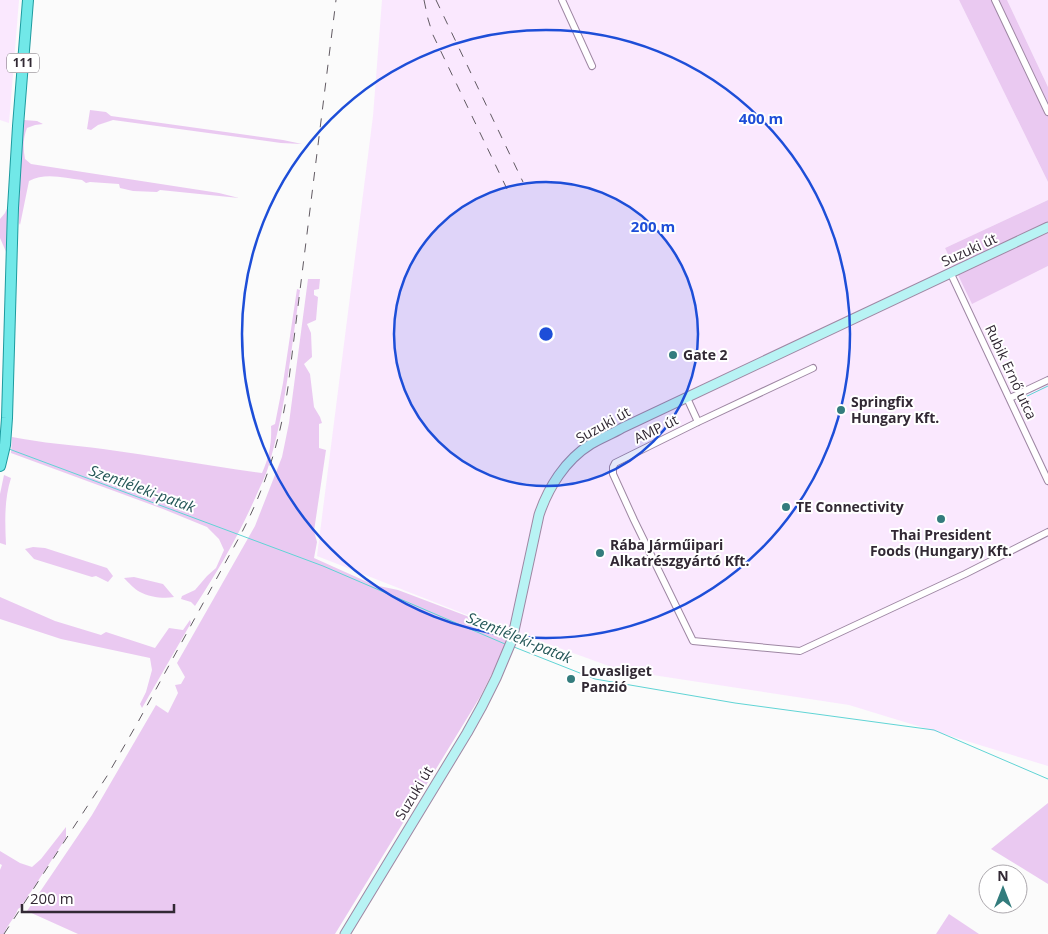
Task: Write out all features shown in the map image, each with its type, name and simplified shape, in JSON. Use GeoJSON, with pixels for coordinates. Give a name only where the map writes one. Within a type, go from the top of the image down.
{"type":"FeatureCollection","features":[{"type":"Feature","properties":{"kind":"main road","name":"111"},"geometry":{"type":"LineString","coordinates":[[0,466],[8,418],[13,208],[28,0]]}},
{"type":"Feature","properties":{"kind":"main road","name":"Suzuki út"},"geometry":{"type":"LineString","coordinates":[[344,934],[482,706],[512,640],[539,516],[549,490],[574,458],[590,444],[1048,227]]}},
{"type":"Feature","properties":{"kind":"street"},"geometry":{"type":"LineString","coordinates":[[562,0],[592,66]]}},
{"type":"Feature","properties":{"kind":"street"},"geometry":{"type":"LineString","coordinates":[[995,0],[1048,112]]}},
{"type":"Feature","properties":{"kind":"street","name":"Rubik Ernő utca"},"geometry":{"type":"LineString","coordinates":[[951,274],[1048,481]]}},
{"type":"Feature","properties":{"kind":"street","name":"AMP út"},"geometry":{"type":"LineString","coordinates":[[813,368],[698,422],[615,463],[613,466],[613,474],[693,641],[800,651],[965,574],[1048,532]]}},
{"type":"Feature","properties":{"kind":"street"},"geometry":{"type":"LineString","coordinates":[[1010,398],[1048,380]]}},
{"type":"Feature","properties":{"kind":"street"},"geometry":{"type":"LineString","coordinates":[[687,398],[698,422]]}},
{"type":"Feature","properties":{"kind":"shaded area"},"geometry":{"type":"Polygon","coordinates":[[[0,0],[19,0],[9,123],[0,120],[0,0]]]}},
{"type":"Feature","properties":{"kind":"shaded area"},"geometry":{"type":"Polygon","coordinates":[[[382,0],[959,0],[1048,182],[1048,200],[945,248],[973,303],[1048,266],[1048,766],[849,705],[620,670],[462,613],[317,556],[373,116],[382,0]]]}},
{"type":"Feature","properties":{"kind":"shaded area"},"geometry":{"type":"Polygon","coordinates":[[[959,0],[1007,0],[1048,87],[1048,182],[959,0]]]}},
{"type":"Feature","properties":{"kind":"shaded area"},"geometry":{"type":"Polygon","coordinates":[[[1007,0],[1048,0],[1048,87],[1007,0]]]}},
{"type":"Feature","properties":{"kind":"shaded area"},"geometry":{"type":"Polygon","coordinates":[[[90,110],[106,112],[111,116],[302,144],[281,143],[113,120],[98,125],[91,130],[87,129],[90,110]]]}},
{"type":"Feature","properties":{"kind":"shaded area"},"geometry":{"type":"Polygon","coordinates":[[[24,120],[37,121],[43,124],[27,128],[24,151],[25,159],[31,164],[219,193],[239,198],[160,190],[157,192],[133,191],[120,188],[119,184],[86,183],[82,180],[48,176],[29,181],[20,225],[19,174],[22,125],[24,120]]]}},
{"type":"Feature","properties":{"kind":"shaded area"},"geometry":{"type":"Polygon","coordinates":[[[1048,200],[1048,266],[972,304],[945,248],[1048,200]]]}},
{"type":"Feature","properties":{"kind":"shaded area"},"geometry":{"type":"Polygon","coordinates":[[[8,206],[7,254],[0,238],[0,219],[8,206]]]}},
{"type":"Feature","properties":{"kind":"shaded area"},"geometry":{"type":"Polygon","coordinates":[[[308,279],[320,279],[319,289],[314,290],[314,295],[318,297],[316,320],[307,324],[311,333],[312,357],[304,364],[310,374],[314,407],[322,423],[319,424],[319,448],[326,450],[314,531],[317,542],[314,558],[374,585],[398,590],[509,632],[504,650],[480,697],[335,934],[78,934],[27,911],[92,815],[156,705],[168,713],[178,693],[175,685],[181,684],[185,677],[177,663],[255,526],[282,457],[289,423],[308,279]]]}},
{"type":"Feature","properties":{"kind":"shaded area"},"geometry":{"type":"Polygon","coordinates":[[[297,289],[300,290],[287,379],[279,424],[268,468],[235,539],[195,606],[191,602],[181,599],[182,596],[195,590],[216,568],[224,550],[219,539],[207,527],[11,453],[12,437],[262,473],[268,456],[271,426],[275,424],[283,383],[297,289]]]}},
{"type":"Feature","properties":{"kind":"shaded area"},"geometry":{"type":"Polygon","coordinates":[[[4,475],[11,478],[6,503],[6,545],[0,543],[0,494],[4,475]]]}},
{"type":"Feature","properties":{"kind":"shaded area"},"geometry":{"type":"Polygon","coordinates":[[[33,547],[45,548],[107,568],[113,576],[108,582],[96,576],[92,577],[34,559],[25,549],[33,547]]]}},
{"type":"Feature","properties":{"kind":"shaded area"},"geometry":{"type":"Polygon","coordinates":[[[134,577],[163,584],[174,597],[157,597],[140,592],[124,578],[134,577]]]}},
{"type":"Feature","properties":{"kind":"shaded area"},"geometry":{"type":"Polygon","coordinates":[[[0,597],[55,621],[101,635],[106,632],[155,648],[169,628],[183,630],[190,620],[191,623],[142,708],[140,704],[146,692],[152,670],[150,658],[61,639],[0,619],[0,597]]]}},
{"type":"Feature","properties":{"kind":"shaded area"},"geometry":{"type":"Polygon","coordinates":[[[1048,803],[1048,884],[1028,872],[1028,864],[1015,864],[991,849],[1048,803]]]}},
{"type":"Feature","properties":{"kind":"shaded area"},"geometry":{"type":"Polygon","coordinates":[[[66,827],[66,838],[18,909],[4,934],[0,934],[0,870],[2,865],[0,864],[0,851],[20,863],[32,867],[41,859],[66,827]]]}},
{"type":"Feature","properties":{"kind":"shaded area"},"geometry":{"type":"Polygon","coordinates":[[[949,914],[979,934],[936,934],[949,914]]]}},
{"type":"Feature","properties":{"kind":"waterway"},"geometry":{"type":"LineString","coordinates":[[1019,400],[1048,386]]}},
{"type":"Feature","properties":{"kind":"waterway","name":"Szentléleki-patak"},"geometry":{"type":"LineString","coordinates":[[9,449],[323,566],[505,644]]}},
{"type":"Feature","properties":{"kind":"waterway","name":"Szentléleki-patak"},"geometry":{"type":"LineString","coordinates":[[514,647],[595,679],[735,703],[934,730],[1048,779]]}},
{"type":"Feature","properties":{"kind":"railway"},"geometry":{"type":"LineString","coordinates":[[4,934],[107,776],[241,534],[265,481],[281,426],[288,387],[336,0]]}},
{"type":"Feature","properties":{"kind":"railway"},"geometry":{"type":"LineString","coordinates":[[424,0],[433,35],[507,189]]}},
{"type":"Feature","properties":{"kind":"railway"},"geometry":{"type":"LineString","coordinates":[[436,0],[523,182]]}},
{"type":"Feature","properties":{"kind":"place","name":"Gate 2"},"geometry":{"type":"Point","coordinates":[673,355]}},
{"type":"Feature","properties":{"kind":"place","name":"Springfix Hungary Kft."},"geometry":{"type":"Point","coordinates":[841,410]}},
{"type":"Feature","properties":{"kind":"place","name":"TE Connectivity"},"geometry":{"type":"Point","coordinates":[786,507]}},
{"type":"Feature","properties":{"kind":"place","name":"Thai President Foods (Hungary) Kft."},"geometry":{"type":"Point","coordinates":[941,519]}},
{"type":"Feature","properties":{"kind":"place","name":"Rába Járműipari Alkatrészgyártó Kft."},"geometry":{"type":"Point","coordinates":[600,553]}},
{"type":"Feature","properties":{"kind":"place","name":"Lovasliget Panzió"},"geometry":{"type":"Point","coordinates":[571,679]}}]}
